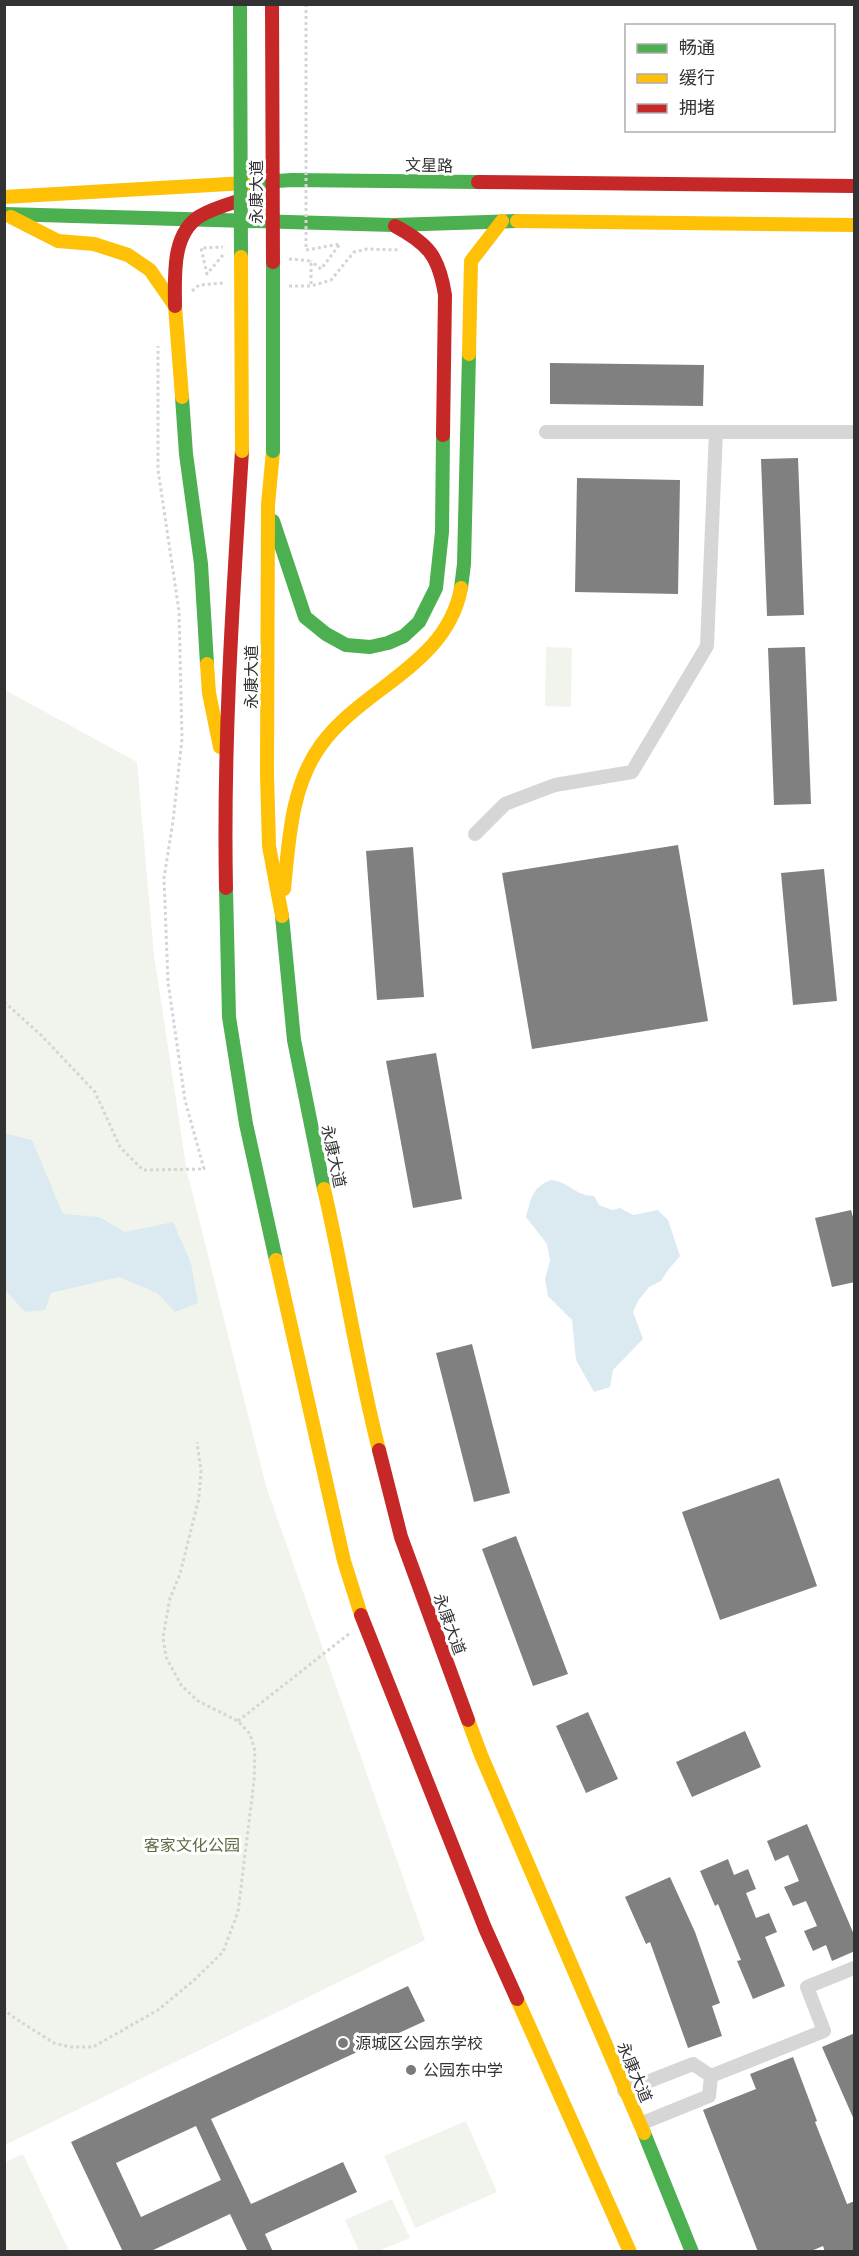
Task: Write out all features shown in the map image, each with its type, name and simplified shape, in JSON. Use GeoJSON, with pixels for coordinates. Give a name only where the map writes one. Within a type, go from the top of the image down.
{"type":"FeatureCollection","features":[{"type":"Feature","properties":{"kind":"street","name":"永康大道"},"geometry":{"type":"LineString","coordinates":[[240,4],[242,451],[231,638],[225,844],[229,1017],[246,1124],[344,1561],[363,1622],[485,1928],[630,2252]]}},
{"type":"Feature","properties":{"kind":"street","name":"永康大道"},"geometry":{"type":"LineString","coordinates":[[272,4],[273,451],[268,506],[269,846],[281,907],[294,1040],[337,1244],[365,1395],[401,1537],[481,1755],[585,1993],[692,2252]]}},
{"type":"Feature","properties":{"kind":"street","name":"文星路"},"geometry":{"type":"LineString","coordinates":[[4,197],[292,180],[855,186]]}},
{"type":"Feature","properties":{"kind":"street"},"geometry":{"type":"LineString","coordinates":[[227,782],[209,693],[201,564],[186,454],[175,306],[178,248],[185,232],[196,218],[292,180]]}},
{"type":"Feature","properties":{"kind":"street"},"geometry":{"type":"LineString","coordinates":[[5,214],[393,225],[502,221],[855,225]]}},
{"type":"Feature","properties":{"kind":"street"},"geometry":{"type":"LineString","coordinates":[[5,214],[58,241],[94,244],[128,255],[150,270],[175,306]]}},
{"type":"Feature","properties":{"kind":"street"},"geometry":{"type":"LineString","coordinates":[[281,907],[294,801],[305,770],[341,719],[414,665],[438,639],[454,615],[461,591],[464,564],[471,261],[502,221]]}},
{"type":"Feature","properties":{"kind":"street"},"geometry":{"type":"LineString","coordinates":[[268,506],[305,617],[326,634],[346,645],[370,647],[404,636],[419,622],[436,588],[442,532],[445,295],[441,271],[432,251],[416,237],[393,225]]}},
{"type":"Feature","properties":{"kind":"street"},"geometry":{"type":"LineString","coordinates":[[546,432],[855,432]]}},
{"type":"Feature","properties":{"kind":"street"},"geometry":{"type":"LineString","coordinates":[[475,834],[505,804],[555,784],[632,772],[638,763],[707,646],[716,432]]}},
{"type":"Feature","properties":{"kind":"street"},"geometry":{"type":"LineString","coordinates":[[711,2076],[824,2031],[807,1987],[855,1968]]}},
{"type":"Feature","properties":{"kind":"street"},"geometry":{"type":"LineString","coordinates":[[624,2091],[693,2064],[711,2076]]}},
{"type":"Feature","properties":{"kind":"street"},"geometry":{"type":"LineString","coordinates":[[640,2124],[709,2096],[711,2076]]}},
{"type":"Feature","properties":{"kind":"path"},"geometry":{"type":"LineString","coordinates":[[306,4],[306,250],[340,244],[321,269],[311,261]]}},
{"type":"Feature","properties":{"kind":"path"},"geometry":{"type":"LineString","coordinates":[[4,1002],[41,1035],[95,1092],[120,1147],[143,1170],[204,1169]]}},
{"type":"Feature","properties":{"kind":"path"},"geometry":{"type":"LineString","coordinates":[[4,2008],[10,2015],[54,2043],[70,2047],[93,2047],[158,2010],[193,1981],[224,1952],[238,1912],[254,1781],[255,1751],[250,1734],[238,1721],[198,1701],[181,1685],[166,1657],[163,1637],[171,1598],[180,1574],[199,1498],[201,1472],[197,1442]]}},
{"type":"Feature","properties":{"kind":"path"},"geometry":{"type":"LineString","coordinates":[[238,1721],[363,1622]]}},
{"type":"Feature","properties":{"kind":"green space"},"geometry":{"type":"Polygon","coordinates":[[[546,647],[572,648],[571,707],[545,706],[546,647]]]}},
{"type":"Feature","properties":{"kind":"green space","name":"客家文化公园"},"geometry":{"type":"Polygon","coordinates":[[[5,690],[137,762],[154,955],[187,1172],[266,1486],[425,1940],[5,2145],[5,690]]]}},
{"type":"Feature","properties":{"kind":"green space"},"geometry":{"type":"Polygon","coordinates":[[[466,2121],[497,2192],[415,2228],[384,2156],[466,2121]]]}},
{"type":"Feature","properties":{"kind":"green space"},"geometry":{"type":"Polygon","coordinates":[[[23,2154],[69,2251],[5,2251],[5,2162],[23,2154]]]}},
{"type":"Feature","properties":{"kind":"green space"},"geometry":{"type":"Polygon","coordinates":[[[392,2199],[410,2238],[378,2251],[359,2251],[345,2220],[392,2199]]]}},
{"type":"Feature","properties":{"kind":"shaded area"},"geometry":{"type":"Polygon","coordinates":[[[4,1133],[32,1140],[63,1214],[99,1217],[125,1232],[173,1222],[191,1263],[198,1303],[175,1312],[157,1293],[119,1277],[51,1293],[45,1310],[25,1312],[5,1290],[4,1133]]]}},
{"type":"Feature","properties":{"kind":"shaded area"},"geometry":{"type":"Polygon","coordinates":[[[551,1180],[563,1183],[582,1194],[594,1196],[599,1205],[612,1210],[620,1208],[633,1215],[658,1210],[668,1220],[680,1256],[661,1281],[649,1287],[633,1312],[643,1339],[613,1370],[610,1387],[594,1392],[576,1360],[572,1320],[548,1296],[545,1279],[550,1261],[547,1244],[526,1217],[536,1190],[551,1180]]]}},
{"type":"Feature","properties":{"kind":"building"},"geometry":{"type":"Polygon","coordinates":[[[550,363],[704,365],[703,406],[550,404],[550,363]]]}},
{"type":"Feature","properties":{"kind":"building"},"geometry":{"type":"Polygon","coordinates":[[[798,458],[804,615],[767,616],[761,459],[798,458]]]}},
{"type":"Feature","properties":{"kind":"building"},"geometry":{"type":"Polygon","coordinates":[[[577,478],[680,480],[678,594],[575,592],[577,478]]]}},
{"type":"Feature","properties":{"kind":"building"},"geometry":{"type":"Polygon","coordinates":[[[805,647],[811,804],[774,805],[768,648],[805,647]]]}},
{"type":"Feature","properties":{"kind":"building"},"geometry":{"type":"Polygon","coordinates":[[[678,845],[708,1021],[532,1049],[502,873],[678,845]]]}},
{"type":"Feature","properties":{"kind":"building"},"geometry":{"type":"Polygon","coordinates":[[[413,847],[424,997],[377,1000],[366,851],[413,847]]]}},
{"type":"Feature","properties":{"kind":"building"},"geometry":{"type":"Polygon","coordinates":[[[824,869],[837,1001],[793,1005],[781,873],[824,869]]]}},
{"type":"Feature","properties":{"kind":"building"},"geometry":{"type":"Polygon","coordinates":[[[436,1053],[462,1199],[413,1208],[386,1061],[436,1053]]]}},
{"type":"Feature","properties":{"kind":"building"},"geometry":{"type":"Polygon","coordinates":[[[851,1210],[855,1224],[855,1282],[832,1287],[815,1218],[851,1210]]]}},
{"type":"Feature","properties":{"kind":"building"},"geometry":{"type":"Polygon","coordinates":[[[472,1344],[510,1493],[474,1502],[436,1353],[472,1344]]]}},
{"type":"Feature","properties":{"kind":"building"},"geometry":{"type":"Polygon","coordinates":[[[779,1478],[817,1586],[720,1620],[682,1512],[779,1478]]]}},
{"type":"Feature","properties":{"kind":"building"},"geometry":{"type":"Polygon","coordinates":[[[516,1536],[568,1674],[533,1686],[482,1549],[516,1536]]]}},
{"type":"Feature","properties":{"kind":"building"},"geometry":{"type":"Polygon","coordinates":[[[588,1712],[618,1779],[586,1793],[556,1726],[588,1712]]]}},
{"type":"Feature","properties":{"kind":"building"},"geometry":{"type":"Polygon","coordinates":[[[745,1731],[761,1767],[692,1797],[676,1762],[745,1731]]]}},
{"type":"Feature","properties":{"kind":"building"},"geometry":{"type":"Polygon","coordinates":[[[807,1824],[855,1937],[855,1951],[832,1961],[826,1945],[813,1951],[804,1931],[817,1926],[806,1901],[793,1906],[784,1887],[799,1881],[788,1855],[775,1861],[767,1841],[807,1824]]]}},
{"type":"Feature","properties":{"kind":"building"},"geometry":{"type":"Polygon","coordinates":[[[728,1859],[734,1875],[748,1869],[756,1889],[746,1893],[756,1918],[769,1913],[777,1932],[765,1937],[785,1986],[753,1999],[737,1961],[741,1960],[718,1904],[715,1906],[700,1871],[728,1859]]]}},
{"type":"Feature","properties":{"kind":"building"},"geometry":{"type":"Polygon","coordinates":[[[670,1877],[695,1932],[720,2003],[712,2006],[722,2036],[688,2048],[650,1942],[646,1944],[625,1897],[670,1877]]]}},
{"type":"Feature","properties":{"kind":"building"},"geometry":{"type":"Polygon","coordinates":[[[408,1986],[425,2021],[211,2119],[251,2204],[343,2162],[357,2192],[265,2234],[273,2252],[248,2252],[230,2214],[149,2252],[123,2252],[71,2142],[408,1986]],[[196,2126],[116,2163],[141,2217],[221,2180],[196,2126]]]}},
{"type":"Feature","properties":{"kind":"building"},"geometry":{"type":"Polygon","coordinates":[[[855,2033],[855,2122],[822,2047],[855,2033]]]}},
{"type":"Feature","properties":{"kind":"building"},"geometry":{"type":"Polygon","coordinates":[[[793,2057],[847,2204],[855,2201],[855,2252],[825,2252],[823,2246],[809,2252],[758,2252],[703,2110],[756,2089],[750,2074],[793,2057]]]}},
{"type":"Feature","properties":{"kind":"traffic: fast"},"geometry":{"type":"LineString","coordinates":[[240,4],[241,257]]}},
{"type":"Feature","properties":{"kind":"traffic: fast"},"geometry":{"type":"LineString","coordinates":[[246,183],[292,180],[478,182]]}},
{"type":"Feature","properties":{"kind":"traffic: fast"},"geometry":{"type":"LineString","coordinates":[[4,214],[393,225],[517,221]]}},
{"type":"Feature","properties":{"kind":"traffic: fast"},"geometry":{"type":"LineString","coordinates":[[273,262],[273,451]]}},
{"type":"Feature","properties":{"kind":"traffic: fast"},"geometry":{"type":"LineString","coordinates":[[461,588],[464,564],[469,354]]}},
{"type":"Feature","properties":{"kind":"traffic: fast"},"geometry":{"type":"LineString","coordinates":[[182,397],[186,454],[201,564],[207,664]]}},
{"type":"Feature","properties":{"kind":"traffic: fast"},"geometry":{"type":"LineString","coordinates":[[273,521],[305,617],[326,634],[346,645],[370,647],[404,636],[419,622],[436,588],[442,532],[443,435]]}},
{"type":"Feature","properties":{"kind":"traffic: fast"},"geometry":{"type":"LineString","coordinates":[[226,888],[229,1017],[246,1124],[276,1260]]}},
{"type":"Feature","properties":{"kind":"traffic: fast"},"geometry":{"type":"LineString","coordinates":[[282,916],[294,1040],[324,1189]]}},
{"type":"Feature","properties":{"kind":"traffic: fast"},"geometry":{"type":"LineString","coordinates":[[644,2133],[692,2252]]}},
{"type":"Feature","properties":{"kind":"traffic: slow"},"geometry":{"type":"LineString","coordinates":[[4,197],[246,183]]}},
{"type":"Feature","properties":{"kind":"traffic: slow"},"geometry":{"type":"LineString","coordinates":[[11,217],[58,241],[94,244],[128,255],[150,270],[175,306],[182,397]]}},
{"type":"Feature","properties":{"kind":"traffic: slow"},"geometry":{"type":"LineString","coordinates":[[469,354],[471,261],[502,221]]}},
{"type":"Feature","properties":{"kind":"traffic: slow"},"geometry":{"type":"LineString","coordinates":[[517,221],[854,225]]}},
{"type":"Feature","properties":{"kind":"traffic: slow"},"geometry":{"type":"LineString","coordinates":[[241,257],[242,451]]}},
{"type":"Feature","properties":{"kind":"traffic: slow"},"geometry":{"type":"LineString","coordinates":[[273,451],[268,505],[267,774],[269,846],[282,916]]}},
{"type":"Feature","properties":{"kind":"traffic: slow"},"geometry":{"type":"LineString","coordinates":[[284,889],[293,814],[303,778],[311,761],[338,725],[402,674],[439,637],[453,614],[461,588]]}},
{"type":"Feature","properties":{"kind":"traffic: slow"},"geometry":{"type":"LineString","coordinates":[[207,664],[209,693],[220,747]]}},
{"type":"Feature","properties":{"kind":"traffic: slow"},"geometry":{"type":"LineString","coordinates":[[324,1189],[379,1450]]}},
{"type":"Feature","properties":{"kind":"traffic: slow"},"geometry":{"type":"LineString","coordinates":[[276,1260],[344,1561],[361,1615]]}},
{"type":"Feature","properties":{"kind":"traffic: slow"},"geometry":{"type":"LineString","coordinates":[[468,1720],[644,2133]]}},
{"type":"Feature","properties":{"kind":"traffic: slow"},"geometry":{"type":"LineString","coordinates":[[517,1999],[630,2252]]}},
{"type":"Feature","properties":{"kind":"traffic: jam"},"geometry":{"type":"LineString","coordinates":[[272,4],[273,262]]}},
{"type":"Feature","properties":{"kind":"traffic: jam"},"geometry":{"type":"LineString","coordinates":[[478,182],[854,186]]}},
{"type":"Feature","properties":{"kind":"traffic: jam"},"geometry":{"type":"LineString","coordinates":[[175,306],[175,270],[179,245],[191,224],[213,209],[256,195]]}},
{"type":"Feature","properties":{"kind":"traffic: jam"},"geometry":{"type":"LineString","coordinates":[[395,226],[424,246],[436,261],[443,282],[445,295],[443,435]]}},
{"type":"Feature","properties":{"kind":"traffic: jam"},"geometry":{"type":"LineString","coordinates":[[226,888],[227,724],[242,451]]}},
{"type":"Feature","properties":{"kind":"traffic: jam"},"geometry":{"type":"LineString","coordinates":[[379,1450],[401,1537],[468,1720]]}},
{"type":"Feature","properties":{"kind":"traffic: jam"},"geometry":{"type":"LineString","coordinates":[[361,1615],[485,1928],[517,1999]]}},
{"type":"Feature","properties":{"kind":"place","name":"源城区公园东学校"},"geometry":{"type":"Point","coordinates":[343,2043]}},
{"type":"Feature","properties":{"kind":"place","name":"公园东中学"},"geometry":{"type":"Point","coordinates":[411,2070]}}]}
